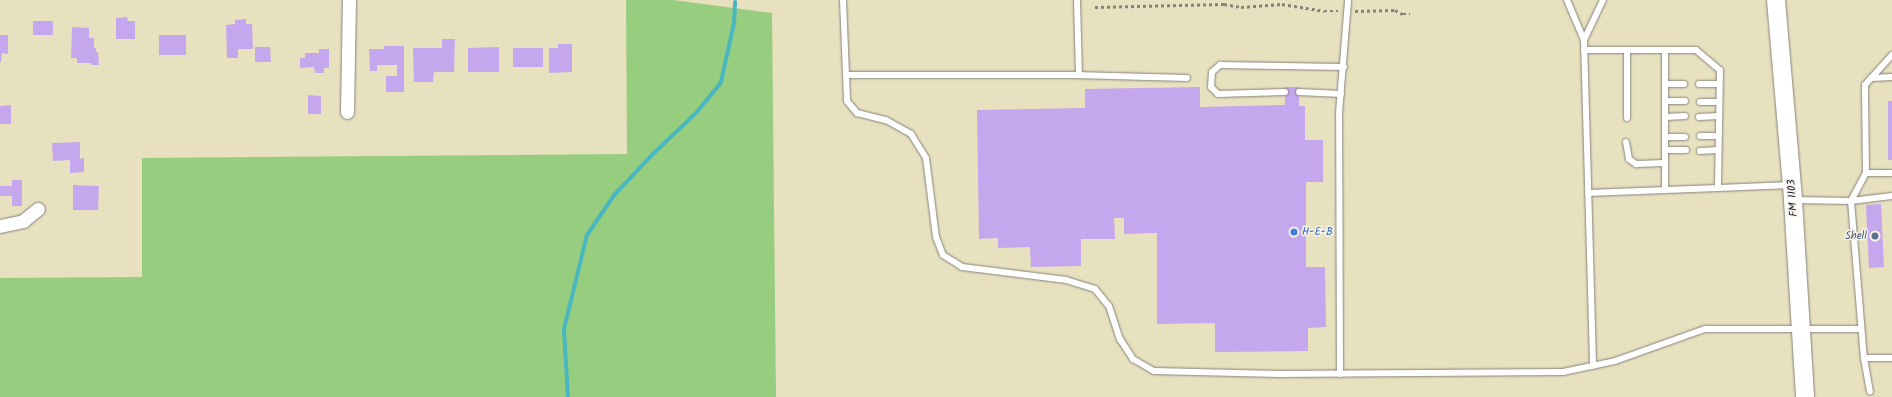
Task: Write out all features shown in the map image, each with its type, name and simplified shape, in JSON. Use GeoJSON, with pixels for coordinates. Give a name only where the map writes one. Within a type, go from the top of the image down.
{"type":"FeatureCollection","features":[{"type":"Feature","properties":{"kind":"main road","name":"FM 1103"},"geometry":{"type":"LineString","coordinates":[[1776,0],[1792,193],[1805,397]]}},
{"type":"Feature","properties":{"kind":"street"},"geometry":{"type":"LineString","coordinates":[[348,112],[349,0]]}},
{"type":"Feature","properties":{"kind":"street"},"geometry":{"type":"LineString","coordinates":[[0,226],[23,221],[38,209]]}},
{"type":"Feature","properties":{"kind":"lane"},"geometry":{"type":"LineString","coordinates":[[843,0],[847,101],[857,114],[886,120],[911,134],[926,158],[936,237],[942,255],[962,268],[1066,280],[1095,289],[1109,306],[1120,339],[1133,359],[1154,371],[1340,374],[1563,372],[1614,361],[1705,329],[1861,329]]}},
{"type":"Feature","properties":{"kind":"lane"},"geometry":{"type":"LineString","coordinates":[[1078,0],[1079,75]]}},
{"type":"Feature","properties":{"kind":"lane"},"geometry":{"type":"LineString","coordinates":[[1340,374],[1340,113],[1348,0]]}},
{"type":"Feature","properties":{"kind":"lane"},"geometry":{"type":"LineString","coordinates":[[1568,0],[1584,40],[1593,366]]}},
{"type":"Feature","properties":{"kind":"lane"},"geometry":{"type":"LineString","coordinates":[[1584,40],[1603,0]]}},
{"type":"Feature","properties":{"kind":"lane"},"geometry":{"type":"LineString","coordinates":[[1584,50],[1696,50],[1720,70],[1718,188]]}},
{"type":"Feature","properties":{"kind":"lane"},"geometry":{"type":"LineString","coordinates":[[1627,51],[1627,118]]}},
{"type":"Feature","properties":{"kind":"lane"},"geometry":{"type":"LineString","coordinates":[[1665,51],[1665,190]]}},
{"type":"Feature","properties":{"kind":"lane"},"geometry":{"type":"LineString","coordinates":[[1870,390],[1864,358],[1861,329],[1851,200],[1866,173],[1865,85],[1892,54]]}},
{"type":"Feature","properties":{"kind":"lane"},"geometry":{"type":"LineString","coordinates":[[1285,92],[1218,94],[1211,87],[1212,72],[1220,65],[1344,67]]}},
{"type":"Feature","properties":{"kind":"lane"},"geometry":{"type":"LineString","coordinates":[[846,75],[1079,75],[1187,78]]}},
{"type":"Feature","properties":{"kind":"lane"},"geometry":{"type":"LineString","coordinates":[[1871,78],[1892,77]]}},
{"type":"Feature","properties":{"kind":"lane"},"geometry":{"type":"LineString","coordinates":[[1665,84],[1684,84]]}},
{"type":"Feature","properties":{"kind":"lane"},"geometry":{"type":"LineString","coordinates":[[1699,84],[1719,84]]}},
{"type":"Feature","properties":{"kind":"lane"},"geometry":{"type":"LineString","coordinates":[[1299,92],[1341,94]]}},
{"type":"Feature","properties":{"kind":"lane"},"geometry":{"type":"LineString","coordinates":[[1665,101],[1684,102]]}},
{"type":"Feature","properties":{"kind":"lane"},"geometry":{"type":"LineString","coordinates":[[1700,102],[1719,102]]}},
{"type":"Feature","properties":{"kind":"lane"},"geometry":{"type":"LineString","coordinates":[[1665,117],[1685,116]]}},
{"type":"Feature","properties":{"kind":"lane"},"geometry":{"type":"LineString","coordinates":[[1699,117],[1719,116]]}},
{"type":"Feature","properties":{"kind":"lane"},"geometry":{"type":"LineString","coordinates":[[1665,137],[1685,136]]}},
{"type":"Feature","properties":{"kind":"lane"},"geometry":{"type":"LineString","coordinates":[[1700,136],[1718,136]]}},
{"type":"Feature","properties":{"kind":"lane"},"geometry":{"type":"LineString","coordinates":[[1626,142],[1629,159],[1636,164],[1665,163]]}},
{"type":"Feature","properties":{"kind":"lane"},"geometry":{"type":"LineString","coordinates":[[1665,150],[1686,150]]}},
{"type":"Feature","properties":{"kind":"lane"},"geometry":{"type":"LineString","coordinates":[[1700,151],[1718,150]]}},
{"type":"Feature","properties":{"kind":"lane"},"geometry":{"type":"LineString","coordinates":[[1866,173],[1892,173]]}},
{"type":"Feature","properties":{"kind":"lane"},"geometry":{"type":"LineString","coordinates":[[1588,193],[1718,188],[1792,193],[1851,200],[1892,196]]}},
{"type":"Feature","properties":{"kind":"lane"},"geometry":{"type":"LineString","coordinates":[[1864,358],[1892,358]]}},
{"type":"Feature","properties":{"kind":"path"},"geometry":{"type":"LineString","coordinates":[[1095,7],[1224,4],[1249,7],[1282,4],[1324,11],[1395,10],[1403,14],[1410,14]]}},
{"type":"Feature","properties":{"kind":"green space"},"geometry":{"type":"Polygon","coordinates":[[[626,0],[673,0],[772,13],[776,397],[0,397],[0,278],[142,277],[142,158],[627,154],[626,0]]]}},
{"type":"Feature","properties":{"kind":"building"},"geometry":{"type":"Polygon","coordinates":[[[127,17],[128,21],[135,21],[135,39],[116,39],[116,18],[127,17]]]}},
{"type":"Feature","properties":{"kind":"building"},"geometry":{"type":"Polygon","coordinates":[[[246,19],[246,24],[252,24],[253,49],[238,49],[238,58],[227,58],[226,25],[235,24],[235,20],[246,19]]]}},
{"type":"Feature","properties":{"kind":"building"},"geometry":{"type":"Polygon","coordinates":[[[33,21],[53,21],[53,35],[33,35],[33,21]]]}},
{"type":"Feature","properties":{"kind":"building"},"geometry":{"type":"Polygon","coordinates":[[[72,27],[89,28],[89,38],[94,38],[94,48],[96,48],[96,52],[98,52],[99,65],[91,65],[91,63],[77,63],[77,58],[71,58],[72,27]]]}},
{"type":"Feature","properties":{"kind":"building"},"geometry":{"type":"Polygon","coordinates":[[[0,35],[8,35],[8,54],[2,53],[1,62],[0,62],[0,35]]]}},
{"type":"Feature","properties":{"kind":"building"},"geometry":{"type":"Polygon","coordinates":[[[159,35],[186,35],[186,55],[159,55],[159,35]]]}},
{"type":"Feature","properties":{"kind":"building"},"geometry":{"type":"Polygon","coordinates":[[[442,39],[455,39],[454,72],[434,72],[433,82],[414,82],[413,48],[442,48],[442,39]]]}},
{"type":"Feature","properties":{"kind":"building"},"geometry":{"type":"Polygon","coordinates":[[[558,44],[572,44],[572,72],[549,73],[549,48],[558,48],[558,44]]]}},
{"type":"Feature","properties":{"kind":"building"},"geometry":{"type":"Polygon","coordinates":[[[384,46],[404,46],[404,92],[386,92],[386,76],[397,76],[397,65],[377,65],[377,71],[370,71],[369,49],[384,49],[384,46]]]}},
{"type":"Feature","properties":{"kind":"building"},"geometry":{"type":"Polygon","coordinates":[[[255,47],[270,47],[271,62],[255,62],[255,47]]]}},
{"type":"Feature","properties":{"kind":"building"},"geometry":{"type":"Polygon","coordinates":[[[499,47],[499,72],[468,72],[468,48],[499,47]]]}},
{"type":"Feature","properties":{"kind":"building"},"geometry":{"type":"Polygon","coordinates":[[[513,48],[543,48],[543,67],[513,67],[513,48]]]}},
{"type":"Feature","properties":{"kind":"building"},"geometry":{"type":"Polygon","coordinates":[[[319,49],[329,49],[329,68],[324,68],[324,73],[315,73],[314,67],[300,68],[300,58],[305,58],[305,53],[319,53],[319,49]]]}},
{"type":"Feature","properties":{"kind":"building"},"geometry":{"type":"Polygon","coordinates":[[[1200,87],[1200,107],[1285,105],[1285,87],[1299,87],[1299,106],[1305,106],[1305,140],[1323,140],[1323,182],[1306,182],[1306,267],[1325,267],[1326,327],[1308,328],[1308,351],[1215,352],[1215,323],[1157,324],[1157,233],[1124,234],[1124,218],[1114,218],[1115,239],[1081,239],[1081,266],[1031,267],[1030,247],[998,248],[998,238],[979,239],[977,110],[1085,108],[1085,89],[1200,87]]]}},
{"type":"Feature","properties":{"kind":"building"},"geometry":{"type":"Polygon","coordinates":[[[308,95],[321,96],[321,114],[308,114],[308,95]]]}},
{"type":"Feature","properties":{"kind":"building"},"geometry":{"type":"Polygon","coordinates":[[[1888,101],[1892,101],[1892,160],[1888,160],[1888,101]]]}},
{"type":"Feature","properties":{"kind":"building"},"geometry":{"type":"Polygon","coordinates":[[[11,105],[11,124],[0,124],[0,106],[11,105]]]}},
{"type":"Feature","properties":{"kind":"building"},"geometry":{"type":"Polygon","coordinates":[[[80,142],[80,159],[84,158],[84,172],[70,173],[70,160],[53,161],[52,143],[80,142]]]}},
{"type":"Feature","properties":{"kind":"building"},"geometry":{"type":"Polygon","coordinates":[[[12,180],[22,180],[22,206],[12,206],[12,196],[0,196],[0,186],[12,186],[12,180]]]}},
{"type":"Feature","properties":{"kind":"building"},"geometry":{"type":"Polygon","coordinates":[[[73,185],[99,186],[98,210],[73,210],[73,185]]]}},
{"type":"Feature","properties":{"kind":"building","name":"Shell"},"geometry":{"type":"Polygon","coordinates":[[[1881,204],[1884,267],[1869,268],[1866,205],[1881,204]]]}},
{"type":"Feature","properties":{"kind":"waterway"},"geometry":{"type":"LineString","coordinates":[[568,397],[564,329],[587,235],[615,194],[653,154],[697,112],[721,82],[734,23],[735,2]]}},
{"type":"Feature","properties":{"kind":"place","name":"H-E-B"},"geometry":{"type":"Point","coordinates":[1294,232]}},
{"type":"Feature","properties":{"kind":"place","name":"Shell"},"geometry":{"type":"Point","coordinates":[1875,236]}}]}
